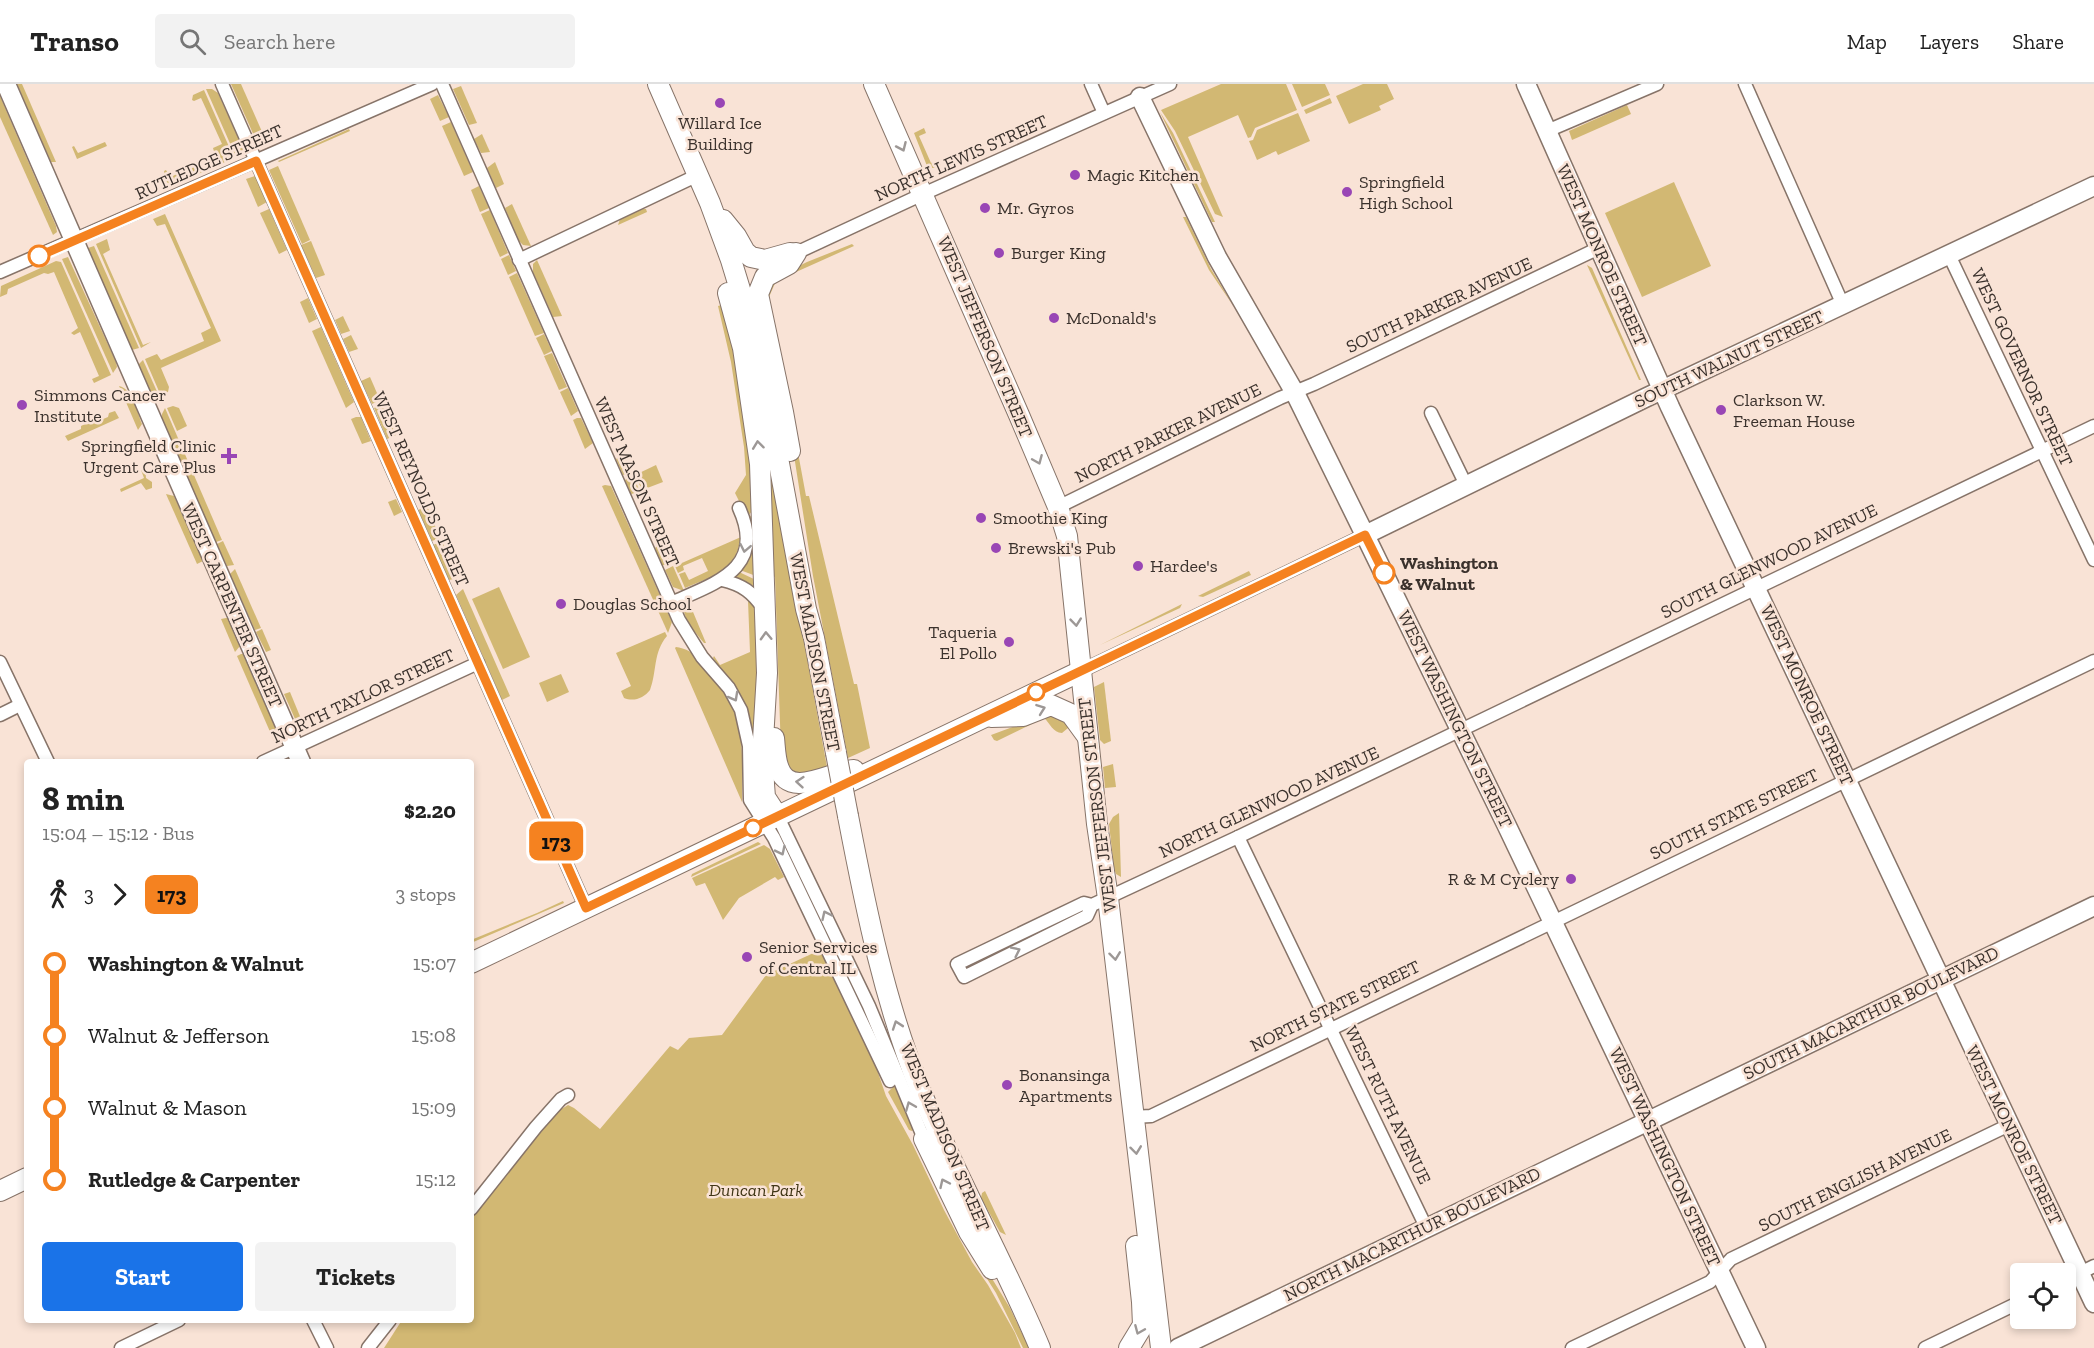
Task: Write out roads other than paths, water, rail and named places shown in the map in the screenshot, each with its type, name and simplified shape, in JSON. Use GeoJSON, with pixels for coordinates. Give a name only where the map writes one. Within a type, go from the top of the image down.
{"type":"FeatureCollection","features":[{"type":"Feature","properties":{"kind":"main road","name":"WEST MADISON STREET"},"geometry":{"type":"LineString","coordinates":[[658,84],[710,203],[749,318],[765,388],[869,925],[900,1034],[929,1110],[1040,1348]]}},
{"type":"Feature","properties":{"kind":"main road","name":"WEST JEFFERSON STREET"},"geometry":{"type":"LineString","coordinates":[[874,84],[1058,507],[1069,549],[1088,738],[1100,902],[1132,1117],[1161,1348]]}},
{"type":"Feature","properties":{"kind":"main road"},"geometry":{"type":"LineString","coordinates":[[710,203],[751,257],[765,260],[796,253]]}},
{"type":"Feature","properties":{"kind":"main road"},"geometry":{"type":"LineString","coordinates":[[710,203],[709,226],[743,348],[755,423],[763,503],[767,673],[779,770],[787,779],[802,784],[849,770],[878,768]]}},
{"type":"Feature","properties":{"kind":"main road"},"geometry":{"type":"LineString","coordinates":[[796,253],[789,264],[765,277],[759,288],[758,300],[783,412],[806,560],[814,638]]}},
{"type":"Feature","properties":{"kind":"main road"},"geometry":{"type":"LineString","coordinates":[[474,962],[1081,671]]}},
{"type":"Feature","properties":{"kind":"main road"},"geometry":{"type":"LineString","coordinates":[[767,673],[763,740],[765,796],[772,820]]}},
{"type":"Feature","properties":{"kind":"main road"},"geometry":{"type":"LineString","coordinates":[[984,717],[1023,716],[1051,705],[1071,714],[1088,738]]}},
{"type":"Feature","properties":{"kind":"main road"},"geometry":{"type":"LineString","coordinates":[[924,1139],[969,1232],[986,1261],[1029,1322],[1054,1348]]}},
{"type":"Feature","properties":{"kind":"main road"},"geometry":{"type":"LineString","coordinates":[[0,1191],[24,1179]]}},
{"type":"Feature","properties":{"kind":"main road"},"geometry":{"type":"LineString","coordinates":[[1129,1348],[1143,1325],[1135,1235],[1144,1212]]}},
{"type":"Feature","properties":{"kind":"street","name":"WEST CARPENTER STREET"},"geometry":{"type":"LineString","coordinates":[[6,84],[298,754]]}},
{"type":"Feature","properties":{"kind":"street","name":"WEST REYNOLDS STREET"},"geometry":{"type":"LineString","coordinates":[[222,84],[586,908]]}},
{"type":"Feature","properties":{"kind":"street","name":"RUTLEDGE STREET"},"geometry":{"type":"LineString","coordinates":[[0,272],[432,84]]}},
{"type":"Feature","properties":{"kind":"street","name":"WEST MASON STREET"},"geometry":{"type":"LineString","coordinates":[[442,84],[671,603],[702,657],[729,688],[741,710],[749,746],[750,800],[755,810],[772,820],[869,1006],[924,1139]]}},
{"type":"Feature","properties":{"kind":"street"},"geometry":{"type":"LineString","coordinates":[[1091,84],[1104,113]]}},
{"type":"Feature","properties":{"kind":"street","name":"NORTH LEWIS STREET"},"geometry":{"type":"LineString","coordinates":[[796,253],[1170,84]]}},
{"type":"Feature","properties":{"kind":"street","name":"WEST MONROE STREET"},"geometry":{"type":"LineString","coordinates":[[1527,84],[1662,390],[2094,1303]]}},
{"type":"Feature","properties":{"kind":"street"},"geometry":{"type":"LineString","coordinates":[[1547,131],[1657,84]]}},
{"type":"Feature","properties":{"kind":"street"},"geometry":{"type":"LineString","coordinates":[[1746,84],[1843,305]]}},
{"type":"Feature","properties":{"kind":"street","name":"WEST WASHINGTON STREET"},"geometry":{"type":"LineString","coordinates":[[1140,97],[1217,257],[1295,393],[1365,535],[1461,730],[1756,1348]]}},
{"type":"Feature","properties":{"kind":"street"},"geometry":{"type":"LineString","coordinates":[[519,260],[698,175]]}},
{"type":"Feature","properties":{"kind":"street","name":"SOUTH WALNUT STREET"},"geometry":{"type":"LineString","coordinates":[[1365,535],[1662,390],[2094,186]]}},
{"type":"Feature","properties":{"kind":"street","name":"SOUTH PARKER AVENUE"},"geometry":{"type":"LineString","coordinates":[[1295,393],[1599,248]]}},
{"type":"Feature","properties":{"kind":"street","name":"WEST GOVERNOR STREET"},"geometry":{"type":"LineString","coordinates":[[1949,255],[2094,560]]}},
{"type":"Feature","properties":{"kind":"street","name":"NORTH PARKER AVENUE"},"geometry":{"type":"LineString","coordinates":[[1058,507],[1295,393]]}},
{"type":"Feature","properties":{"kind":"street"},"geometry":{"type":"LineString","coordinates":[[1431,413],[1466,485]]}},
{"type":"Feature","properties":{"kind":"street","name":"SOUTH GLENWOOD AVENUE"},"geometry":{"type":"LineString","coordinates":[[1461,730],[2094,426]]}},
{"type":"Feature","properties":{"kind":"street"},"geometry":{"type":"LineString","coordinates":[[671,603],[722,580],[740,563],[747,544],[744,519],[739,508]]}},
{"type":"Feature","properties":{"kind":"street"},"geometry":{"type":"LineString","coordinates":[[1081,671],[1365,535]]}},
{"type":"Feature","properties":{"kind":"street"},"geometry":{"type":"LineString","coordinates":[[722,580],[737,583],[751,591],[765,610]]}},
{"type":"Feature","properties":{"kind":"street"},"geometry":{"type":"LineString","coordinates":[[0,662],[47,759]]}},
{"type":"Feature","properties":{"kind":"street","name":"SOUTH STATE STREET"},"geometry":{"type":"LineString","coordinates":[[1552,921],[2094,662]]}},
{"type":"Feature","properties":{"kind":"street","name":"NORTH TAYLOR STREET"},"geometry":{"type":"LineString","coordinates":[[276,759],[298,754],[478,663]]}},
{"type":"Feature","properties":{"kind":"street"},"geometry":{"type":"LineString","coordinates":[[0,716],[20,705]]}},
{"type":"Feature","properties":{"kind":"street","name":"NORTH GLENWOOD AVENUE"},"geometry":{"type":"LineString","coordinates":[[1100,902],[1087,916],[964,977],[957,964],[1084,903],[1100,902],[1461,730]]}},
{"type":"Feature","properties":{"kind":"street","name":"WEST MASON STREET"},"geometry":{"type":"LineString","coordinates":[[772,820],[890,1081]]}},
{"type":"Feature","properties":{"kind":"street","name":"WEST RUTH AVENUE"},"geometry":{"type":"LineString","coordinates":[[1238,837],[1426,1227]]}},
{"type":"Feature","properties":{"kind":"street","name":"SOUTH MACARTHUR BOULEVARD"},"geometry":{"type":"LineString","coordinates":[[1647,1120],[2094,906]]}},
{"type":"Feature","properties":{"kind":"street","name":"NORTH STATE STREET"},"geometry":{"type":"LineString","coordinates":[[1132,1117],[1151,1116],[1552,921]]}},
{"type":"Feature","properties":{"kind":"street"},"geometry":{"type":"LineString","coordinates":[[474,1205],[536,1127],[561,1099],[568,1095]]}},
{"type":"Feature","properties":{"kind":"street","name":"NORTH MACARTHUR BOULEVARD"},"geometry":{"type":"LineString","coordinates":[[1178,1348],[1647,1120]]}},
{"type":"Feature","properties":{"kind":"street","name":"SOUTH ENGLISH AVENUE"},"geometry":{"type":"LineString","coordinates":[[1572,1348],[1710,1282],[1731,1259],[2009,1125]]}},
{"type":"Feature","properties":{"kind":"street"},"geometry":{"type":"LineString","coordinates":[[1925,1348],[2010,1307]]}},
{"type":"Feature","properties":{"kind":"street"},"geometry":{"type":"LineString","coordinates":[[122,1348],[173,1323]]}},
{"type":"Feature","properties":{"kind":"street"},"geometry":{"type":"LineString","coordinates":[[314,1323],[327,1348]]}},
{"type":"Feature","properties":{"kind":"street"},"geometry":{"type":"LineString","coordinates":[[368,1348],[388,1323]]}},
{"type":"Feature","properties":{"kind":"place","name":"Willard Ice Building"},"geometry":{"type":"Point","coordinates":[720,103]}},
{"type":"Feature","properties":{"kind":"place","name":"Magic Kitchen"},"geometry":{"type":"Point","coordinates":[1075,175]}},
{"type":"Feature","properties":{"kind":"place","name":"Springfield High School"},"geometry":{"type":"Point","coordinates":[1347,192]}},
{"type":"Feature","properties":{"kind":"place","name":"Mr. Gyros"},"geometry":{"type":"Point","coordinates":[985,208]}},
{"type":"Feature","properties":{"kind":"place","name":"Burger King"},"geometry":{"type":"Point","coordinates":[999,253]}},
{"type":"Feature","properties":{"kind":"place","name":"McDonald's"},"geometry":{"type":"Point","coordinates":[1054,318]}},
{"type":"Feature","properties":{"kind":"place","name":"Simmons Cancer Institute"},"geometry":{"type":"Point","coordinates":[22,405]}},
{"type":"Feature","properties":{"kind":"place","name":"Clarkson W. Freeman House"},"geometry":{"type":"Point","coordinates":[1721,410]}},
{"type":"Feature","properties":{"kind":"place","name":"Springfield Clinic Urgent Care Plus"},"geometry":{"type":"Point","coordinates":[229,456]}},
{"type":"Feature","properties":{"kind":"place","name":"Smoothie King"},"geometry":{"type":"Point","coordinates":[981,518]}},
{"type":"Feature","properties":{"kind":"place","name":"Brewski's Pub"},"geometry":{"type":"Point","coordinates":[996,548]}},
{"type":"Feature","properties":{"kind":"place","name":"Hardee's"},"geometry":{"type":"Point","coordinates":[1138,566]}},
{"type":"Feature","properties":{"kind":"place","name":"Washington & Walnut"},"geometry":{"type":"Point","coordinates":[1384,573]}},
{"type":"Feature","properties":{"kind":"place","name":"Douglas School"},"geometry":{"type":"Point","coordinates":[561,604]}},
{"type":"Feature","properties":{"kind":"place","name":"Taqueria El Pollo"},"geometry":{"type":"Point","coordinates":[1009,642]}},
{"type":"Feature","properties":{"kind":"place","name":"R & M Cyclery"},"geometry":{"type":"Point","coordinates":[1571,879]}},
{"type":"Feature","properties":{"kind":"place","name":"Senior Services of Central IL"},"geometry":{"type":"Point","coordinates":[747,957]}},
{"type":"Feature","properties":{"kind":"place","name":"Bonansinga Apartments"},"geometry":{"type":"Point","coordinates":[1007,1085]}},
{"type":"Feature","properties":{"kind":"park label","name":"Duncan Park"},"geometry":{"type":"Point","coordinates":[756,1190]}}]}
